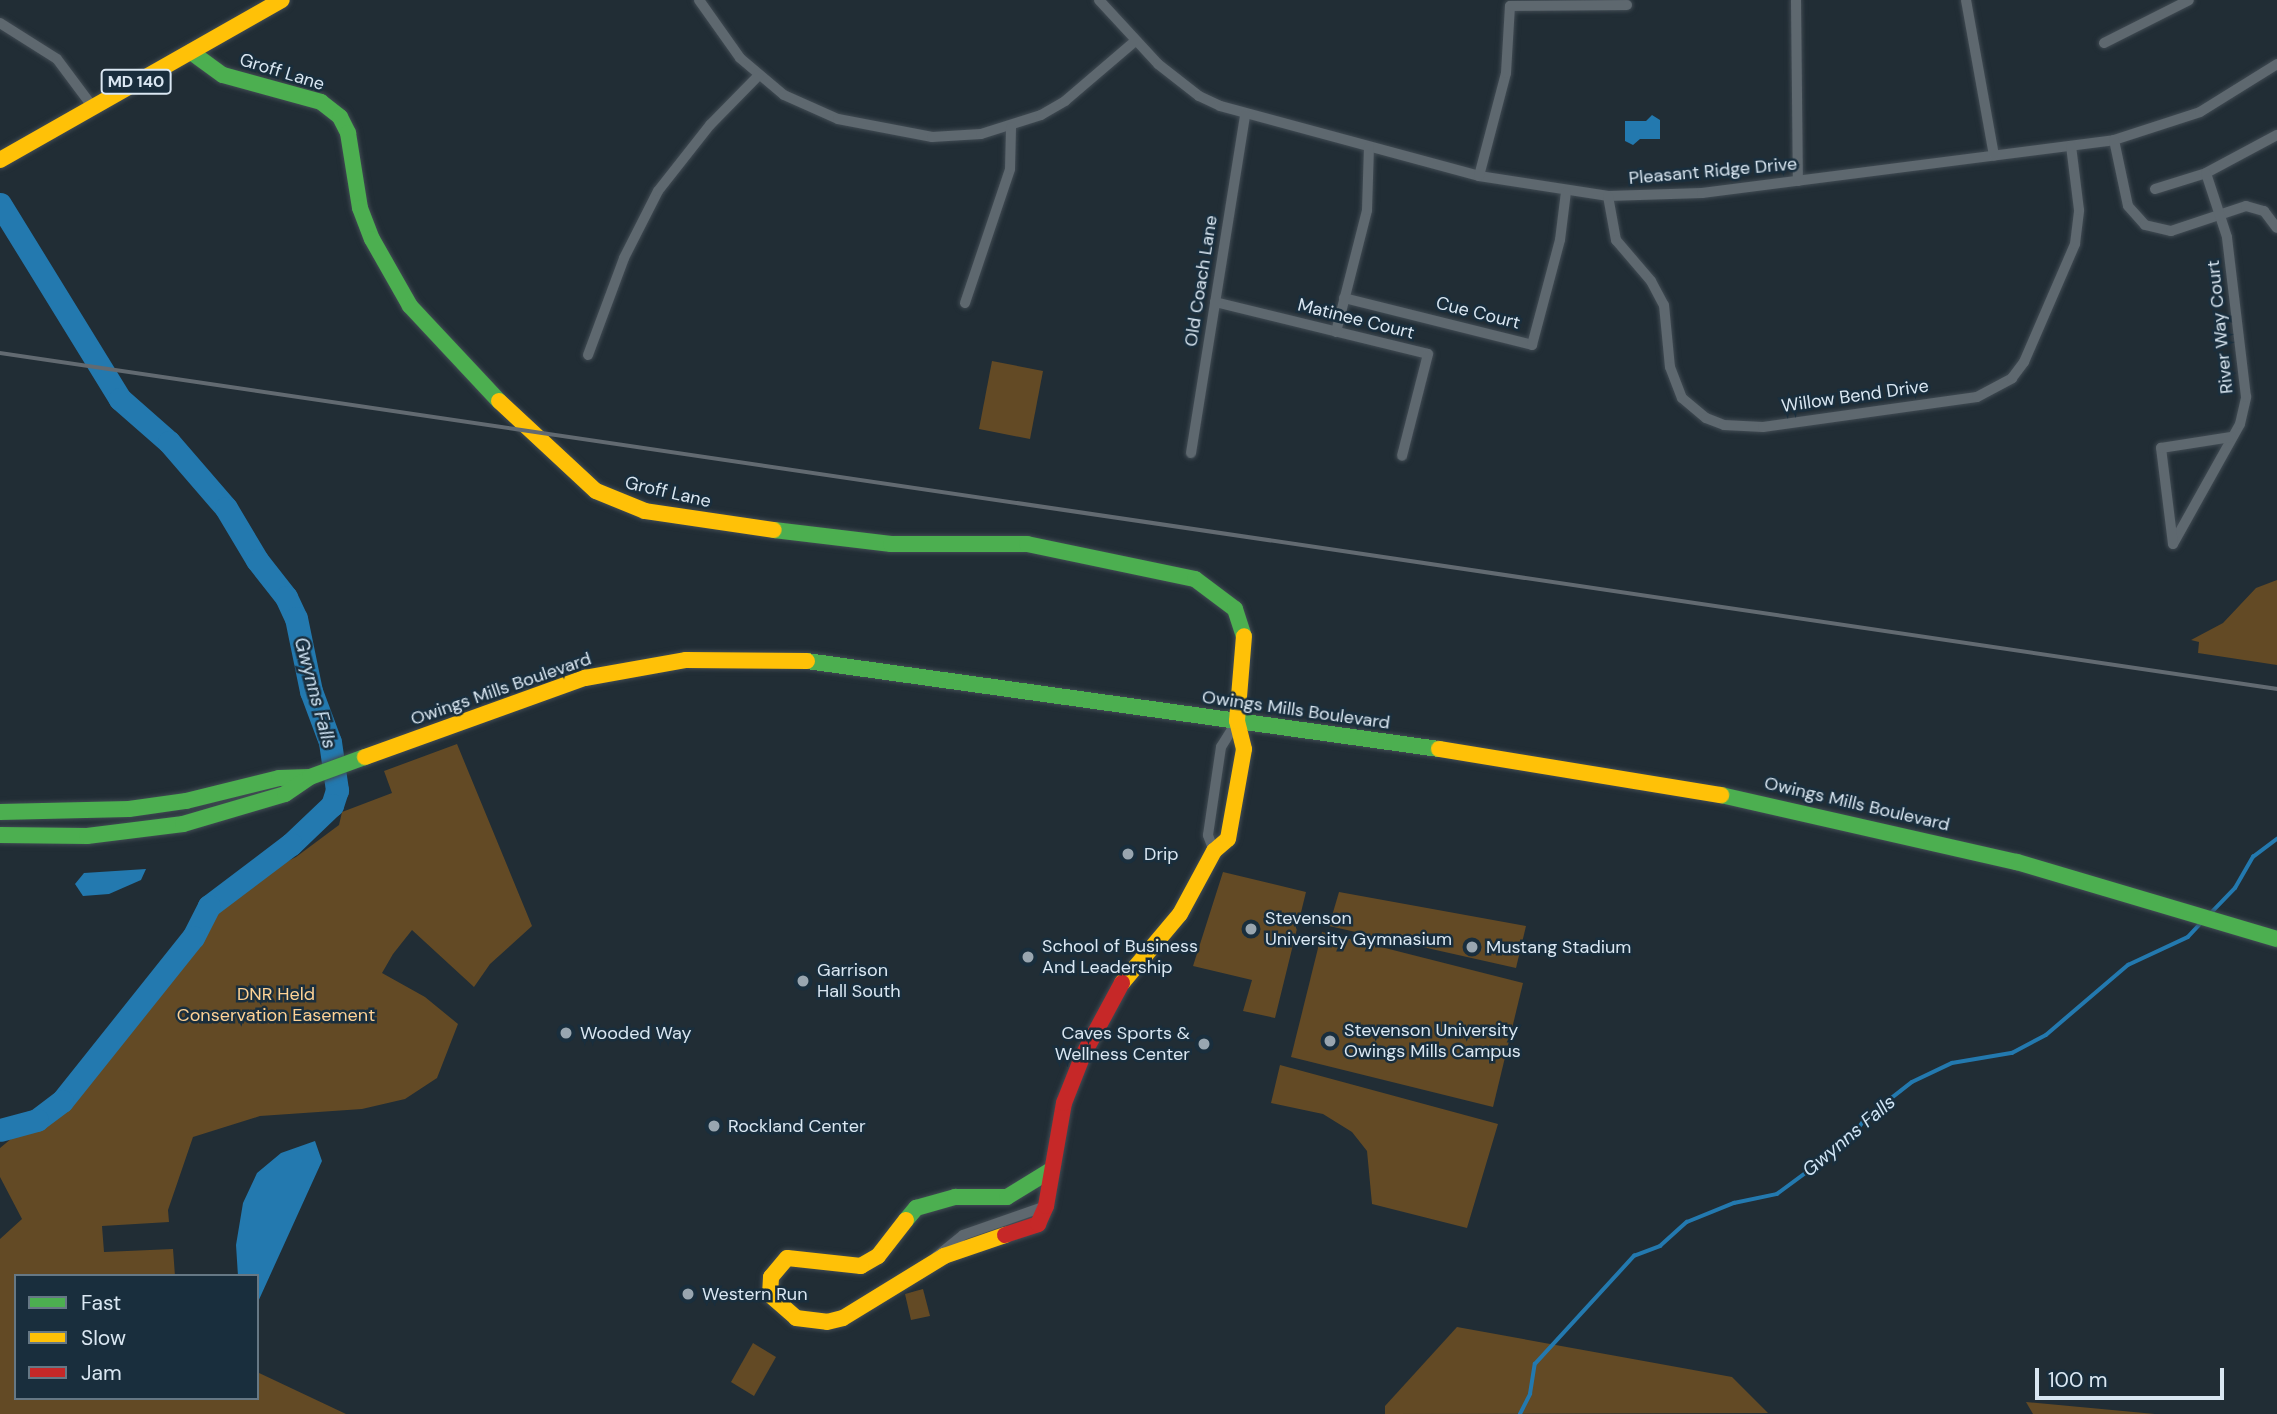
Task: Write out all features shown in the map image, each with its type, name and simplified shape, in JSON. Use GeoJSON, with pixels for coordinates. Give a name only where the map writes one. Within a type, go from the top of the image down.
{"type":"FeatureCollection","features":[{"type":"Feature","properties":{"kind":"main road","name":"MD 140"},"geometry":{"type":"LineString","coordinates":[[0,160],[282,0]]}},
{"type":"Feature","properties":{"kind":"main road","name":"Groff Lane"},"geometry":{"type":"LineString","coordinates":[[191,52],[223,75],[321,102],[340,117],[348,133],[360,208],[372,239],[410,306],[465,370],[596,491],[645,511],[700,521],[891,544],[1027,544],[1195,579],[1228,601],[1244,625],[1246,643],[1237,721],[1244,749],[1228,839],[1214,851],[1180,914],[1125,977],[1083,1055],[1064,1103],[1046,1206],[1033,1227],[960,1250],[926,1267],[843,1318],[827,1322],[785,1313],[775,1303],[769,1287],[787,1258],[861,1266],[878,1255],[916,1208],[948,1198],[1007,1196],[1038,1182],[1051,1170]]}},
{"type":"Feature","properties":{"kind":"main road","name":"Owings Mills Boulevard"},"geometry":{"type":"LineString","coordinates":[[0,835],[87,836],[160,828],[266,801],[310,776],[576,681],[643,666],[727,657],[831,662],[1552,765],[1726,796],[1904,833],[2158,901],[2277,939]]}},
{"type":"Feature","properties":{"kind":"main road","name":"Owings Mills Boulevard"},"geometry":{"type":"LineString","coordinates":[[0,812],[139,808],[279,778],[310,776]]}},
{"type":"Feature","properties":{"kind":"street"},"geometry":{"type":"LineString","coordinates":[[699,0],[727,42],[758,76],[809,108],[865,126],[932,136],[1011,127],[1065,101],[1134,42]]}},
{"type":"Feature","properties":{"kind":"street","name":"Pleasant Ridge Drive"},"geometry":{"type":"LineString","coordinates":[[1099,0],[1134,42],[1199,96],[1245,114],[1479,176],[1566,192],[1608,196],[1702,193],[2114,140],[2200,112],[2277,64]]}},
{"type":"Feature","properties":{"kind":"street"},"geometry":{"type":"LineString","coordinates":[[1796,0],[1798,181]]}},
{"type":"Feature","properties":{"kind":"street"},"geometry":{"type":"LineString","coordinates":[[1966,0],[1994,155]]}},
{"type":"Feature","properties":{"kind":"street"},"geometry":{"type":"LineString","coordinates":[[2104,43],[2189,0]]}},
{"type":"Feature","properties":{"kind":"street"},"geometry":{"type":"LineString","coordinates":[[1479,176],[1506,73],[1510,6],[1627,5]]}},
{"type":"Feature","properties":{"kind":"street"},"geometry":{"type":"LineString","coordinates":[[0,23],[57,59],[92,106]]}},
{"type":"Feature","properties":{"kind":"street"},"geometry":{"type":"LineString","coordinates":[[588,355],[624,258],[658,191],[710,125],[758,76]]}},
{"type":"Feature","properties":{"kind":"street","name":"Old Coach Lane"},"geometry":{"type":"LineString","coordinates":[[1191,453],[1245,114]]}},
{"type":"Feature","properties":{"kind":"street"},"geometry":{"type":"LineString","coordinates":[[965,303],[1010,169],[1011,127]]}},
{"type":"Feature","properties":{"kind":"street"},"geometry":{"type":"LineString","coordinates":[[2155,189],[2206,173],[2277,135]]}},
{"type":"Feature","properties":{"kind":"street"},"geometry":{"type":"LineString","coordinates":[[2114,140],[2128,206],[2145,225],[2171,231],[2222,210],[2255,207],[2277,228]]}},
{"type":"Feature","properties":{"kind":"street","name":"Willow Bend Drive"},"geometry":{"type":"LineString","coordinates":[[1608,196],[1616,240],[1651,281],[1664,305],[1670,367],[1682,398],[1706,418],[1724,425],[1763,428],[1977,397],[2012,378],[2024,362],[2075,244],[2079,210],[2071,146]]}},
{"type":"Feature","properties":{"kind":"street"},"geometry":{"type":"LineString","coordinates":[[1336,332],[1367,210],[1370,147]]}},
{"type":"Feature","properties":{"kind":"street","name":"River Way Court"},"geometry":{"type":"LineString","coordinates":[[2206,173],[2222,210],[2246,381],[2245,412],[2173,544],[2161,448],[2231,437]]}},
{"type":"Feature","properties":{"kind":"street","name":"Cue Court"},"geometry":{"type":"LineString","coordinates":[[1345,298],[1532,345],[1560,240],[1566,192]]}},
{"type":"Feature","properties":{"kind":"street","name":"Matinee Court"},"geometry":{"type":"LineString","coordinates":[[1215,302],[1428,354],[1402,456]]}},
{"type":"Feature","properties":{"kind":"street"},"geometry":{"type":"LineString","coordinates":[[1214,851],[1209,835],[1220,747],[1237,721]]}},
{"type":"Feature","properties":{"kind":"street"},"geometry":{"type":"LineString","coordinates":[[1213,805],[1234,809]]}},
{"type":"Feature","properties":{"kind":"green space"},"geometry":{"type":"Polygon","coordinates":[[[992,361],[1043,371],[1030,439],[979,429],[992,361]]]}},
{"type":"Feature","properties":{"kind":"green space"},"geometry":{"type":"Polygon","coordinates":[[[2277,580],[2277,665],[2198,653],[2199,642],[2191,640],[2223,623],[2256,588],[2277,580]]]}},
{"type":"Feature","properties":{"kind":"green space","name":"DNR Held Conservation Easement"},"geometry":{"type":"Polygon","coordinates":[[[457,744],[532,926],[490,964],[474,987],[412,930],[393,954],[382,973],[425,997],[458,1024],[437,1078],[405,1099],[362,1109],[260,1116],[193,1137],[168,1210],[169,1222],[102,1226],[104,1252],[173,1249],[175,1274],[14,1274],[14,1400],[259,1400],[259,1373],[346,1414],[0,1414],[0,1239],[22,1219],[0,1177],[0,1148],[93,1071],[179,951],[202,905],[296,857],[339,825],[342,812],[392,793],[384,771],[457,744]]]}},
{"type":"Feature","properties":{"kind":"green space","name":"Stevenson University Gymnasium"},"geometry":{"type":"Polygon","coordinates":[[[1223,872],[1306,892],[1275,1018],[1243,1011],[1252,980],[1193,966],[1223,872]]]}},
{"type":"Feature","properties":{"kind":"green space","name":"Mustang Stadium"},"geometry":{"type":"Polygon","coordinates":[[[1339,892],[1526,926],[1516,968],[1329,926],[1339,892]]]}},
{"type":"Feature","properties":{"kind":"green space"},"geometry":{"type":"Polygon","coordinates":[[[1322,932],[1523,983],[1493,1107],[1291,1057],[1322,932]]]}},
{"type":"Feature","properties":{"kind":"green space"},"geometry":{"type":"Polygon","coordinates":[[[1280,1065],[1498,1124],[1467,1228],[1372,1204],[1367,1151],[1352,1132],[1323,1114],[1271,1103],[1280,1065]]]}},
{"type":"Feature","properties":{"kind":"green space"},"geometry":{"type":"Polygon","coordinates":[[[923,1289],[930,1316],[911,1320],[905,1294],[923,1289]]]}},
{"type":"Feature","properties":{"kind":"green space"},"geometry":{"type":"Polygon","coordinates":[[[1457,1327],[1732,1377],[1768,1413],[1385,1414],[1385,1406],[1457,1327]]]}},
{"type":"Feature","properties":{"kind":"green space"},"geometry":{"type":"Polygon","coordinates":[[[753,1343],[776,1357],[754,1396],[731,1382],[753,1343]]]}},
{"type":"Feature","properties":{"kind":"green space"},"geometry":{"type":"Polygon","coordinates":[[[2026,1402],[2155,1414],[2033,1414],[2026,1402]]]}},
{"type":"Feature","properties":{"kind":"water"},"geometry":{"type":"Polygon","coordinates":[[[1652,115],[1660,120],[1660,139],[1640,139],[1633,145],[1625,141],[1625,121],[1646,121],[1652,115]]]}},
{"type":"Feature","properties":{"kind":"water"},"geometry":{"type":"Polygon","coordinates":[[[146,869],[141,880],[109,894],[83,896],[75,884],[84,873],[146,869]]]}},
{"type":"Feature","properties":{"kind":"water"},"geometry":{"type":"Polygon","coordinates":[[[315,1141],[322,1161],[259,1300],[259,1274],[238,1274],[236,1245],[243,1203],[257,1173],[281,1153],[315,1141]]]}},
{"type":"Feature","properties":{"kind":"waterway","name":"Gwynns Falls"},"geometry":{"type":"LineString","coordinates":[[0,204],[120,399],[169,442],[226,508],[257,560],[286,597],[296,618],[311,691],[330,742],[337,790],[332,805],[291,844],[209,906],[193,937],[62,1101],[37,1120],[0,1130]]}},
{"type":"Feature","properties":{"kind":"waterway","name":"Gwynns Falls"},"geometry":{"type":"LineString","coordinates":[[2210,914],[2235,888],[2253,857],[2277,839]]}},
{"type":"Feature","properties":{"kind":"waterway","name":"Gwynns Falls"},"geometry":{"type":"LineString","coordinates":[[1520,1414],[1530,1394],[1535,1364],[1634,1256],[1660,1246],[1687,1222],[1734,1203],[1777,1194],[1849,1141],[1866,1118],[1912,1082],[1952,1063],[2012,1053],[2046,1035],[2128,965],[2188,937],[2202,922]]}},
{"type":"Feature","properties":{"kind":"railway"},"geometry":{"type":"LineString","coordinates":[[0,353],[2277,689]]}},
{"type":"Feature","properties":{"kind":"traffic: fast"},"geometry":{"type":"LineString","coordinates":[[191,52],[223,75],[321,102],[340,117],[348,133],[360,208],[372,239],[410,306],[499,401]]}},
{"type":"Feature","properties":{"kind":"traffic: fast"},"geometry":{"type":"LineString","coordinates":[[774,530],[891,544],[1027,544],[1195,579],[1235,609],[1244,636]]}},
{"type":"Feature","properties":{"kind":"traffic: fast"},"geometry":{"type":"LineString","coordinates":[[807,661],[1439,749]]}},
{"type":"Feature","properties":{"kind":"traffic: fast"},"geometry":{"type":"LineString","coordinates":[[0,835],[87,836],[183,824],[285,794],[310,777],[365,757]]}},
{"type":"Feature","properties":{"kind":"traffic: fast"},"geometry":{"type":"LineString","coordinates":[[0,812],[129,809],[186,801],[279,778],[310,777]]}},
{"type":"Feature","properties":{"kind":"traffic: fast"},"geometry":{"type":"LineString","coordinates":[[1721,795],[2017,862],[2277,939]]}},
{"type":"Feature","properties":{"kind":"traffic: fast"},"geometry":{"type":"LineString","coordinates":[[906,1220],[916,1208],[955,1197],[1007,1197],[1051,1170]]}},
{"type":"Feature","properties":{"kind":"traffic: slow"},"geometry":{"type":"LineString","coordinates":[[0,160],[282,0]]}},
{"type":"Feature","properties":{"kind":"traffic: slow"},"geometry":{"type":"LineString","coordinates":[[499,401],[596,491],[645,511],[774,530]]}},
{"type":"Feature","properties":{"kind":"traffic: slow"},"geometry":{"type":"LineString","coordinates":[[1122,983],[1180,914],[1214,851],[1228,839],[1244,749],[1237,721],[1244,636]]}},
{"type":"Feature","properties":{"kind":"traffic: slow"},"geometry":{"type":"LineString","coordinates":[[365,757],[585,678],[686,660],[807,661]]}},
{"type":"Feature","properties":{"kind":"traffic: slow"},"geometry":{"type":"LineString","coordinates":[[1439,749],[1721,795]]}},
{"type":"Feature","properties":{"kind":"traffic: slow"},"geometry":{"type":"LineString","coordinates":[[906,1220],[878,1256],[861,1266],[787,1258],[771,1277],[770,1295],[796,1318],[827,1322],[843,1318],[944,1256],[1005,1235]]}},
{"type":"Feature","properties":{"kind":"traffic: jam"},"geometry":{"type":"LineString","coordinates":[[1005,1235],[1038,1224],[1046,1206],[1064,1103],[1083,1055],[1122,983]]}},
{"type":"Feature","properties":{"kind":"place","name":"Drip"},"geometry":{"type":"Point","coordinates":[1128,854]}},
{"type":"Feature","properties":{"kind":"place","name":"Stevenson University Gymnasium"},"geometry":{"type":"Point","coordinates":[1251,929]}},
{"type":"Feature","properties":{"kind":"place","name":"Mustang Stadium"},"geometry":{"type":"Point","coordinates":[1472,947]}},
{"type":"Feature","properties":{"kind":"place","name":"School of Business And Leadership"},"geometry":{"type":"Point","coordinates":[1028,957]}},
{"type":"Feature","properties":{"kind":"place","name":"Garrison Hall South"},"geometry":{"type":"Point","coordinates":[803,981]}},
{"type":"Feature","properties":{"kind":"place","name":"Wooded Way"},"geometry":{"type":"Point","coordinates":[566,1033]}},
{"type":"Feature","properties":{"kind":"place","name":"Stevenson University Owings Mills Campus"},"geometry":{"type":"Point","coordinates":[1330,1041]}},
{"type":"Feature","properties":{"kind":"place","name":"Caves Sports & Wellness Center"},"geometry":{"type":"Point","coordinates":[1204,1044]}},
{"type":"Feature","properties":{"kind":"place","name":"Rockland Center"},"geometry":{"type":"Point","coordinates":[714,1126]}},
{"type":"Feature","properties":{"kind":"place","name":"Western Run"},"geometry":{"type":"Point","coordinates":[688,1294]}}]}
